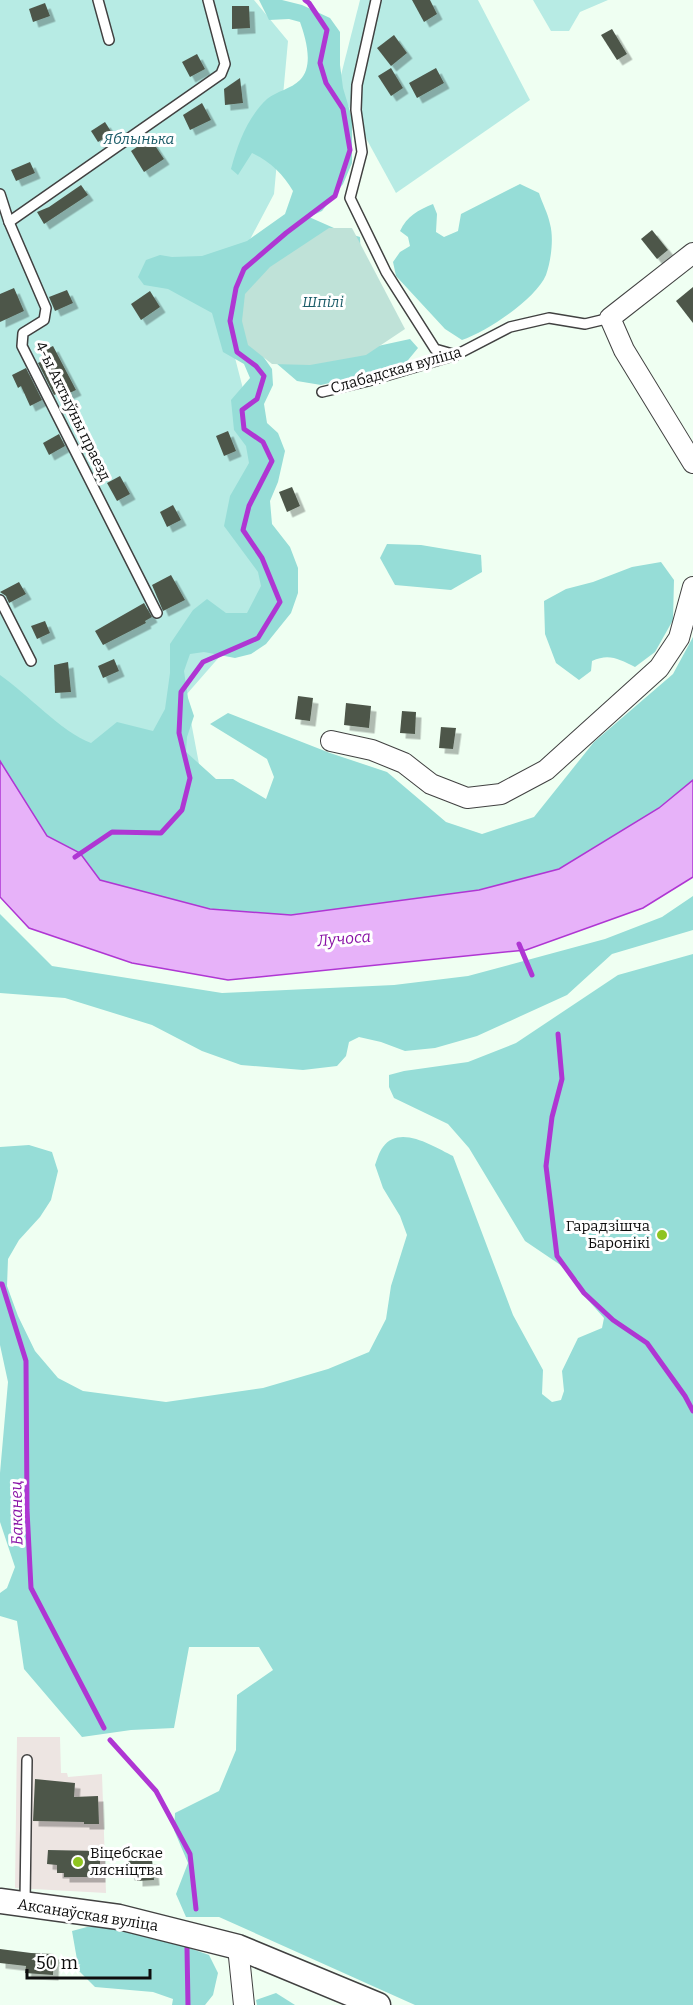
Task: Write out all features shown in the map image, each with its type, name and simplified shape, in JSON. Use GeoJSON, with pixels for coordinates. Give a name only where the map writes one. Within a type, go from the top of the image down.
{"type":"FeatureCollection","features":[{"type":"Feature","properties":{"kind":"street","name":"Слабадская вуліца"},"geometry":{"type":"LineString","coordinates":[[610,318],[693,253]]}},
{"type":"Feature","properties":{"kind":"street"},"geometry":{"type":"LineString","coordinates":[[610,318],[624,350],[693,463]]}},
{"type":"Feature","properties":{"kind":"street"},"geometry":{"type":"LineString","coordinates":[[331,741],[372,750],[404,763],[431,784],[467,798],[501,794],[546,770],[659,668],[679,638],[693,587]]}},
{"type":"Feature","properties":{"kind":"street","name":"Аксанаўская вуліца"},"geometry":{"type":"LineString","coordinates":[[0,1901],[119,1917],[238,1947],[378,2005]]}},
{"type":"Feature","properties":{"kind":"street"},"geometry":{"type":"LineString","coordinates":[[238,1947],[244,2005]]}},
{"type":"Feature","properties":{"kind":"lane"},"geometry":{"type":"LineString","coordinates":[[98,0],[109,40]]}},
{"type":"Feature","properties":{"kind":"lane"},"geometry":{"type":"LineString","coordinates":[[9,222],[221,74],[225,64],[208,0]]}},
{"type":"Feature","properties":{"kind":"lane"},"geometry":{"type":"LineString","coordinates":[[376,0],[357,85],[356,110],[362,152],[350,198],[386,272],[435,349],[456,355]]}},
{"type":"Feature","properties":{"kind":"lane","name":"4-ы Актыўны праезд"},"geometry":{"type":"LineString","coordinates":[[0,194],[9,222],[46,308],[44,320],[23,333],[22,346],[157,613]]}},
{"type":"Feature","properties":{"kind":"lane","name":"Слабадская вуліца"},"geometry":{"type":"LineString","coordinates":[[322,392],[456,355],[510,327],[549,318],[585,324],[610,318]]}},
{"type":"Feature","properties":{"kind":"lane"},"geometry":{"type":"LineString","coordinates":[[0,600],[31,662]]}},
{"type":"Feature","properties":{"kind":"lane"},"geometry":{"type":"LineString","coordinates":[[25,1905],[27,1760]]}},
{"type":"Feature","properties":{"kind":"shaded area","name":"Віцебскае лясніцтва"},"geometry":{"type":"Polygon","coordinates":[[[17,1737],[60,1737],[61,1773],[67,1773],[68,1777],[102,1774],[106,1893],[15,1888],[17,1737]]]}},
{"type":"Feature","properties":{"kind":"green space","name":"Яблынька"},"geometry":{"type":"Polygon","coordinates":[[[0,0],[254,0],[288,41],[274,194],[236,266],[226,323],[249,412],[251,522],[283,584],[186,695],[199,764],[52,743],[0,700],[0,0]]]}},
{"type":"Feature","properties":{"kind":"green space"},"geometry":{"type":"Polygon","coordinates":[[[259,0],[282,0],[302,5],[330,18],[340,32],[343,88],[352,118],[352,163],[343,184],[322,211],[309,217],[360,237],[364,349],[410,339],[418,348],[404,365],[321,385],[297,381],[255,345],[272,369],[273,385],[264,404],[267,423],[278,433],[285,451],[278,482],[270,501],[272,524],[290,547],[298,568],[298,593],[291,613],[266,644],[251,654],[235,658],[204,652],[190,654],[184,671],[188,698],[194,716],[187,737],[186,752],[216,779],[233,779],[266,799],[274,777],[267,759],[210,724],[228,713],[330,753],[387,772],[446,822],[482,834],[534,817],[594,742],[673,674],[693,637],[693,780],[659,808],[559,869],[479,890],[291,915],[210,909],[100,880],[80,853],[47,836],[0,761],[0,675],[68,730],[91,743],[117,722],[153,731],[165,709],[170,673],[170,644],[193,610],[207,599],[226,613],[247,613],[261,586],[258,572],[224,526],[230,496],[249,463],[246,446],[234,430],[231,400],[250,378],[244,364],[223,352],[212,313],[168,289],[144,285],[138,277],[146,260],[160,255],[202,256],[247,241],[285,214],[293,191],[270,164],[252,153],[238,175],[231,169],[240,140],[254,114],[267,99],[300,80],[307,67],[308,52],[300,22],[289,19],[269,20],[259,0]]]}},
{"type":"Feature","properties":{"kind":"green space"},"geometry":{"type":"Polygon","coordinates":[[[360,0],[478,0],[530,100],[396,193],[338,87],[360,0]]]}},
{"type":"Feature","properties":{"kind":"green space"},"geometry":{"type":"Polygon","coordinates":[[[533,0],[608,0],[580,12],[569,31],[551,31],[533,0]]]}},
{"type":"Feature","properties":{"kind":"green space"},"geometry":{"type":"Polygon","coordinates":[[[520,184],[539,193],[549,220],[552,243],[546,275],[532,294],[509,314],[484,330],[462,340],[445,329],[396,276],[393,262],[400,252],[410,246],[408,237],[400,231],[414,214],[433,204],[437,214],[436,232],[444,237],[458,231],[461,214],[520,184]]]}},
{"type":"Feature","properties":{"kind":"green space","name":"Шпілі"},"geometry":{"type":"Polygon","coordinates":[[[329,228],[352,228],[405,329],[366,355],[310,365],[272,364],[248,345],[242,321],[245,294],[270,267],[329,228]]]}},
{"type":"Feature","properties":{"kind":"green space"},"geometry":{"type":"Polygon","coordinates":[[[387,544],[421,545],[481,555],[482,572],[451,590],[395,585],[380,558],[387,544]]]}},
{"type":"Feature","properties":{"kind":"green space"},"geometry":{"type":"Polygon","coordinates":[[[661,562],[674,580],[673,620],[655,652],[635,667],[609,657],[592,661],[591,671],[579,680],[556,663],[545,634],[544,601],[566,589],[593,582],[632,567],[661,562]]]}},
{"type":"Feature","properties":{"kind":"green space"},"geometry":{"type":"Polygon","coordinates":[[[693,896],[693,930],[612,954],[567,995],[477,1036],[435,1048],[405,1051],[359,1037],[349,1042],[346,1056],[337,1066],[303,1070],[241,1065],[202,1051],[152,1025],[65,998],[0,993],[0,914],[52,966],[222,993],[394,985],[468,976],[605,939],[662,917],[693,896]]]}},
{"type":"Feature","properties":{"kind":"green space"},"geometry":{"type":"Polygon","coordinates":[[[693,954],[693,2005],[415,2005],[219,1917],[186,1917],[176,1894],[188,1863],[174,1830],[175,1813],[219,1791],[236,1750],[237,1695],[273,1670],[259,1647],[189,1647],[174,1728],[131,1730],[82,1737],[24,1669],[17,1621],[0,1616],[0,1593],[7,1588],[15,1567],[0,1522],[0,1473],[8,1382],[0,1345],[0,1147],[29,1145],[52,1152],[58,1171],[51,1200],[40,1217],[19,1240],[8,1259],[7,1286],[35,1351],[58,1378],[83,1391],[166,1402],[263,1388],[328,1369],[369,1352],[386,1319],[391,1286],[407,1235],[400,1216],[383,1188],[375,1165],[382,1149],[390,1140],[408,1137],[427,1143],[453,1156],[513,1315],[543,1370],[542,1394],[552,1402],[561,1400],[564,1391],[562,1371],[578,1338],[602,1328],[604,1318],[588,1300],[578,1280],[525,1241],[469,1148],[448,1124],[394,1098],[389,1087],[389,1075],[468,1062],[516,1043],[618,975],[693,954]]]}},
{"type":"Feature","properties":{"kind":"green space"},"geometry":{"type":"Polygon","coordinates":[[[87,1927],[130,1927],[209,1955],[218,1973],[213,1995],[205,2005],[172,2005],[173,1999],[153,1992],[95,1987],[79,1971],[72,1931],[87,1927]]]}},
{"type":"Feature","properties":{"kind":"green space"},"geometry":{"type":"Polygon","coordinates":[[[276,1993],[295,2005],[257,2005],[256,2000],[276,1993]]]}},
{"type":"Feature","properties":{"kind":"water","name":"Лучоса"},"geometry":{"type":"Polygon","coordinates":[[[0,761],[47,836],[80,853],[100,880],[210,909],[291,915],[479,890],[559,869],[659,808],[693,780],[693,877],[643,908],[526,950],[228,980],[132,963],[29,928],[0,897],[0,761]]]}},
{"type":"Feature","properties":{"kind":"building"},"geometry":{"type":"Polygon","coordinates":[[[412,0],[430,0],[437,14],[424,22],[412,0]]]}},
{"type":"Feature","properties":{"kind":"building"},"geometry":{"type":"Polygon","coordinates":[[[45,3],[50,16],[33,22],[29,9],[45,3]]]}},
{"type":"Feature","properties":{"kind":"building"},"geometry":{"type":"Polygon","coordinates":[[[232,6],[249,6],[250,28],[232,29],[232,6]]]}},
{"type":"Feature","properties":{"kind":"building"},"geometry":{"type":"Polygon","coordinates":[[[612,29],[627,54],[617,60],[601,35],[612,29]]]}},
{"type":"Feature","properties":{"kind":"building"},"geometry":{"type":"Polygon","coordinates":[[[394,35],[407,53],[391,66],[377,48],[394,35]]]}},
{"type":"Feature","properties":{"kind":"building"},"geometry":{"type":"Polygon","coordinates":[[[197,54],[205,69],[190,77],[182,62],[197,54]]]}},
{"type":"Feature","properties":{"kind":"building"},"geometry":{"type":"Polygon","coordinates":[[[391,68],[403,88],[391,96],[378,76],[391,68]]]}},
{"type":"Feature","properties":{"kind":"building"},"geometry":{"type":"Polygon","coordinates":[[[436,68],[444,83],[417,98],[409,83],[436,68]]]}},
{"type":"Feature","properties":{"kind":"building"},"geometry":{"type":"Polygon","coordinates":[[[240,78],[243,103],[225,105],[224,89],[240,78]]]}},
{"type":"Feature","properties":{"kind":"building"},"geometry":{"type":"Polygon","coordinates":[[[202,103],[211,120],[190,130],[183,115],[202,103]]]}},
{"type":"Feature","properties":{"kind":"building"},"geometry":{"type":"Polygon","coordinates":[[[105,122],[112,133],[98,142],[91,131],[105,122]]]}},
{"type":"Feature","properties":{"kind":"building"},"geometry":{"type":"Polygon","coordinates":[[[150,138],[164,159],[144,172],[131,151],[150,138]]]}},
{"type":"Feature","properties":{"kind":"building"},"geometry":{"type":"Polygon","coordinates":[[[30,162],[35,173],[16,181],[11,170],[30,162]]]}},
{"type":"Feature","properties":{"kind":"building"},"geometry":{"type":"Polygon","coordinates":[[[81,185],[88,195],[44,224],[37,212],[49,207],[81,185]]]}},
{"type":"Feature","properties":{"kind":"building"},"geometry":{"type":"Polygon","coordinates":[[[652,230],[668,250],[657,259],[641,239],[652,230]]]}},
{"type":"Feature","properties":{"kind":"building"},"geometry":{"type":"Polygon","coordinates":[[[693,287],[693,323],[676,301],[693,287]]]}},
{"type":"Feature","properties":{"kind":"building"},"geometry":{"type":"Polygon","coordinates":[[[14,288],[24,311],[0,322],[0,294],[14,288]]]}},
{"type":"Feature","properties":{"kind":"building"},"geometry":{"type":"Polygon","coordinates":[[[67,290],[73,303],[55,311],[49,297],[67,290]]]}},
{"type":"Feature","properties":{"kind":"building"},"geometry":{"type":"Polygon","coordinates":[[[150,291],[160,307],[141,320],[131,304],[150,291]]]}},
{"type":"Feature","properties":{"kind":"building"},"geometry":{"type":"Polygon","coordinates":[[[53,346],[76,390],[63,396],[61,392],[54,395],[38,363],[44,360],[40,352],[53,346]]]}},
{"type":"Feature","properties":{"kind":"building"},"geometry":{"type":"Polygon","coordinates":[[[26,368],[42,400],[30,406],[21,386],[18,388],[12,375],[26,368]]]}},
{"type":"Feature","properties":{"kind":"building"},"geometry":{"type":"Polygon","coordinates":[[[228,431],[236,451],[224,456],[216,436],[228,431]]]}},
{"type":"Feature","properties":{"kind":"building"},"geometry":{"type":"Polygon","coordinates":[[[59,434],[65,446],[49,455],[43,443],[59,434]]]}},
{"type":"Feature","properties":{"kind":"building"},"geometry":{"type":"Polygon","coordinates":[[[120,476],[130,494],[117,501],[107,483],[120,476]]]}},
{"type":"Feature","properties":{"kind":"building"},"geometry":{"type":"Polygon","coordinates":[[[292,487],[300,506],[287,512],[279,492],[292,487]]]}},
{"type":"Feature","properties":{"kind":"building"},"geometry":{"type":"Polygon","coordinates":[[[173,505],[181,520],[167,527],[160,512],[173,505]]]}},
{"type":"Feature","properties":{"kind":"building"},"geometry":{"type":"Polygon","coordinates":[[[171,575],[185,600],[163,611],[152,585],[171,575]]]}},
{"type":"Feature","properties":{"kind":"building"},"geometry":{"type":"Polygon","coordinates":[[[19,582],[26,594],[9,603],[6,596],[0,592],[19,582]]]}},
{"type":"Feature","properties":{"kind":"building"},"geometry":{"type":"Polygon","coordinates":[[[144,603],[152,617],[145,621],[146,623],[103,645],[95,631],[144,603]]]}},
{"type":"Feature","properties":{"kind":"building"},"geometry":{"type":"Polygon","coordinates":[[[45,621],[50,633],[37,639],[31,626],[45,621]]]}},
{"type":"Feature","properties":{"kind":"building"},"geometry":{"type":"Polygon","coordinates":[[[114,659],[119,671],[103,678],[98,666],[114,659]]]}},
{"type":"Feature","properties":{"kind":"building"},"geometry":{"type":"Polygon","coordinates":[[[68,662],[71,692],[55,693],[54,665],[68,662]]]}},
{"type":"Feature","properties":{"kind":"building"},"geometry":{"type":"Polygon","coordinates":[[[298,696],[313,698],[310,721],[295,719],[298,696]]]}},
{"type":"Feature","properties":{"kind":"building"},"geometry":{"type":"Polygon","coordinates":[[[346,703],[371,706],[369,728],[344,725],[346,703]]]}},
{"type":"Feature","properties":{"kind":"building"},"geometry":{"type":"Polygon","coordinates":[[[402,711],[416,712],[415,734],[400,733],[402,711]]]}},
{"type":"Feature","properties":{"kind":"building"},"geometry":{"type":"Polygon","coordinates":[[[441,727],[456,728],[453,749],[439,748],[441,727]]]}},
{"type":"Feature","properties":{"kind":"building"},"geometry":{"type":"Polygon","coordinates":[[[35,1779],[75,1783],[74,1797],[98,1796],[99,1824],[33,1821],[35,1779]]]}},
{"type":"Feature","properties":{"kind":"building","name":"Віцебскае лясніцтва"},"geometry":{"type":"Polygon","coordinates":[[[48,1850],[100,1851],[100,1877],[64,1877],[64,1873],[57,1873],[57,1865],[47,1864],[48,1850]]]}},
{"type":"Feature","properties":{"kind":"building"},"geometry":{"type":"Polygon","coordinates":[[[152,1859],[154,1880],[137,1881],[137,1874],[129,1875],[128,1861],[152,1859]]]}},
{"type":"Feature","properties":{"kind":"building"},"geometry":{"type":"Polygon","coordinates":[[[0,1949],[54,1954],[53,1975],[25,1973],[26,1966],[0,1963],[0,1949]]]}},
{"type":"Feature","properties":{"kind":"waterway"},"geometry":{"type":"LineString","coordinates":[[75,857],[112,832],[161,833],[182,810],[190,778],[179,733],[181,692],[203,662],[258,638],[280,602],[262,558],[243,530],[249,506],[272,461],[263,442],[244,429],[242,410],[257,399],[264,376],[256,366],[237,352],[230,321],[236,288],[244,269],[286,233],[335,196],[350,150],[343,109],[326,83],[320,63],[327,30],[305,0]]}},
{"type":"Feature","properties":{"kind":"waterway"},"geometry":{"type":"LineString","coordinates":[[519,944],[532,975]]}},
{"type":"Feature","properties":{"kind":"waterway"},"geometry":{"type":"LineString","coordinates":[[558,1034],[562,1079],[552,1117],[546,1166],[557,1256],[584,1293],[613,1320],[647,1343],[693,1411]]}},
{"type":"Feature","properties":{"kind":"waterway","name":"Баканец"},"geometry":{"type":"LineString","coordinates":[[0,1284],[2,1284],[26,1361],[27,1510],[31,1588],[104,1728]]}},
{"type":"Feature","properties":{"kind":"waterway","name":"Баканец"},"geometry":{"type":"LineString","coordinates":[[110,1740],[156,1791],[190,1854],[196,1909]]}},
{"type":"Feature","properties":{"kind":"waterway","name":"Баканец"},"geometry":{"type":"LineString","coordinates":[[187,1948],[188,2005]]}},
{"type":"Feature","properties":{"kind":"place","name":"Гарадзішча Баронікі"},"geometry":{"type":"Point","coordinates":[662,1235]}},
{"type":"Feature","properties":{"kind":"place","name":"Віцебскае лясніцтва"},"geometry":{"type":"Point","coordinates":[78,1862]}}]}
